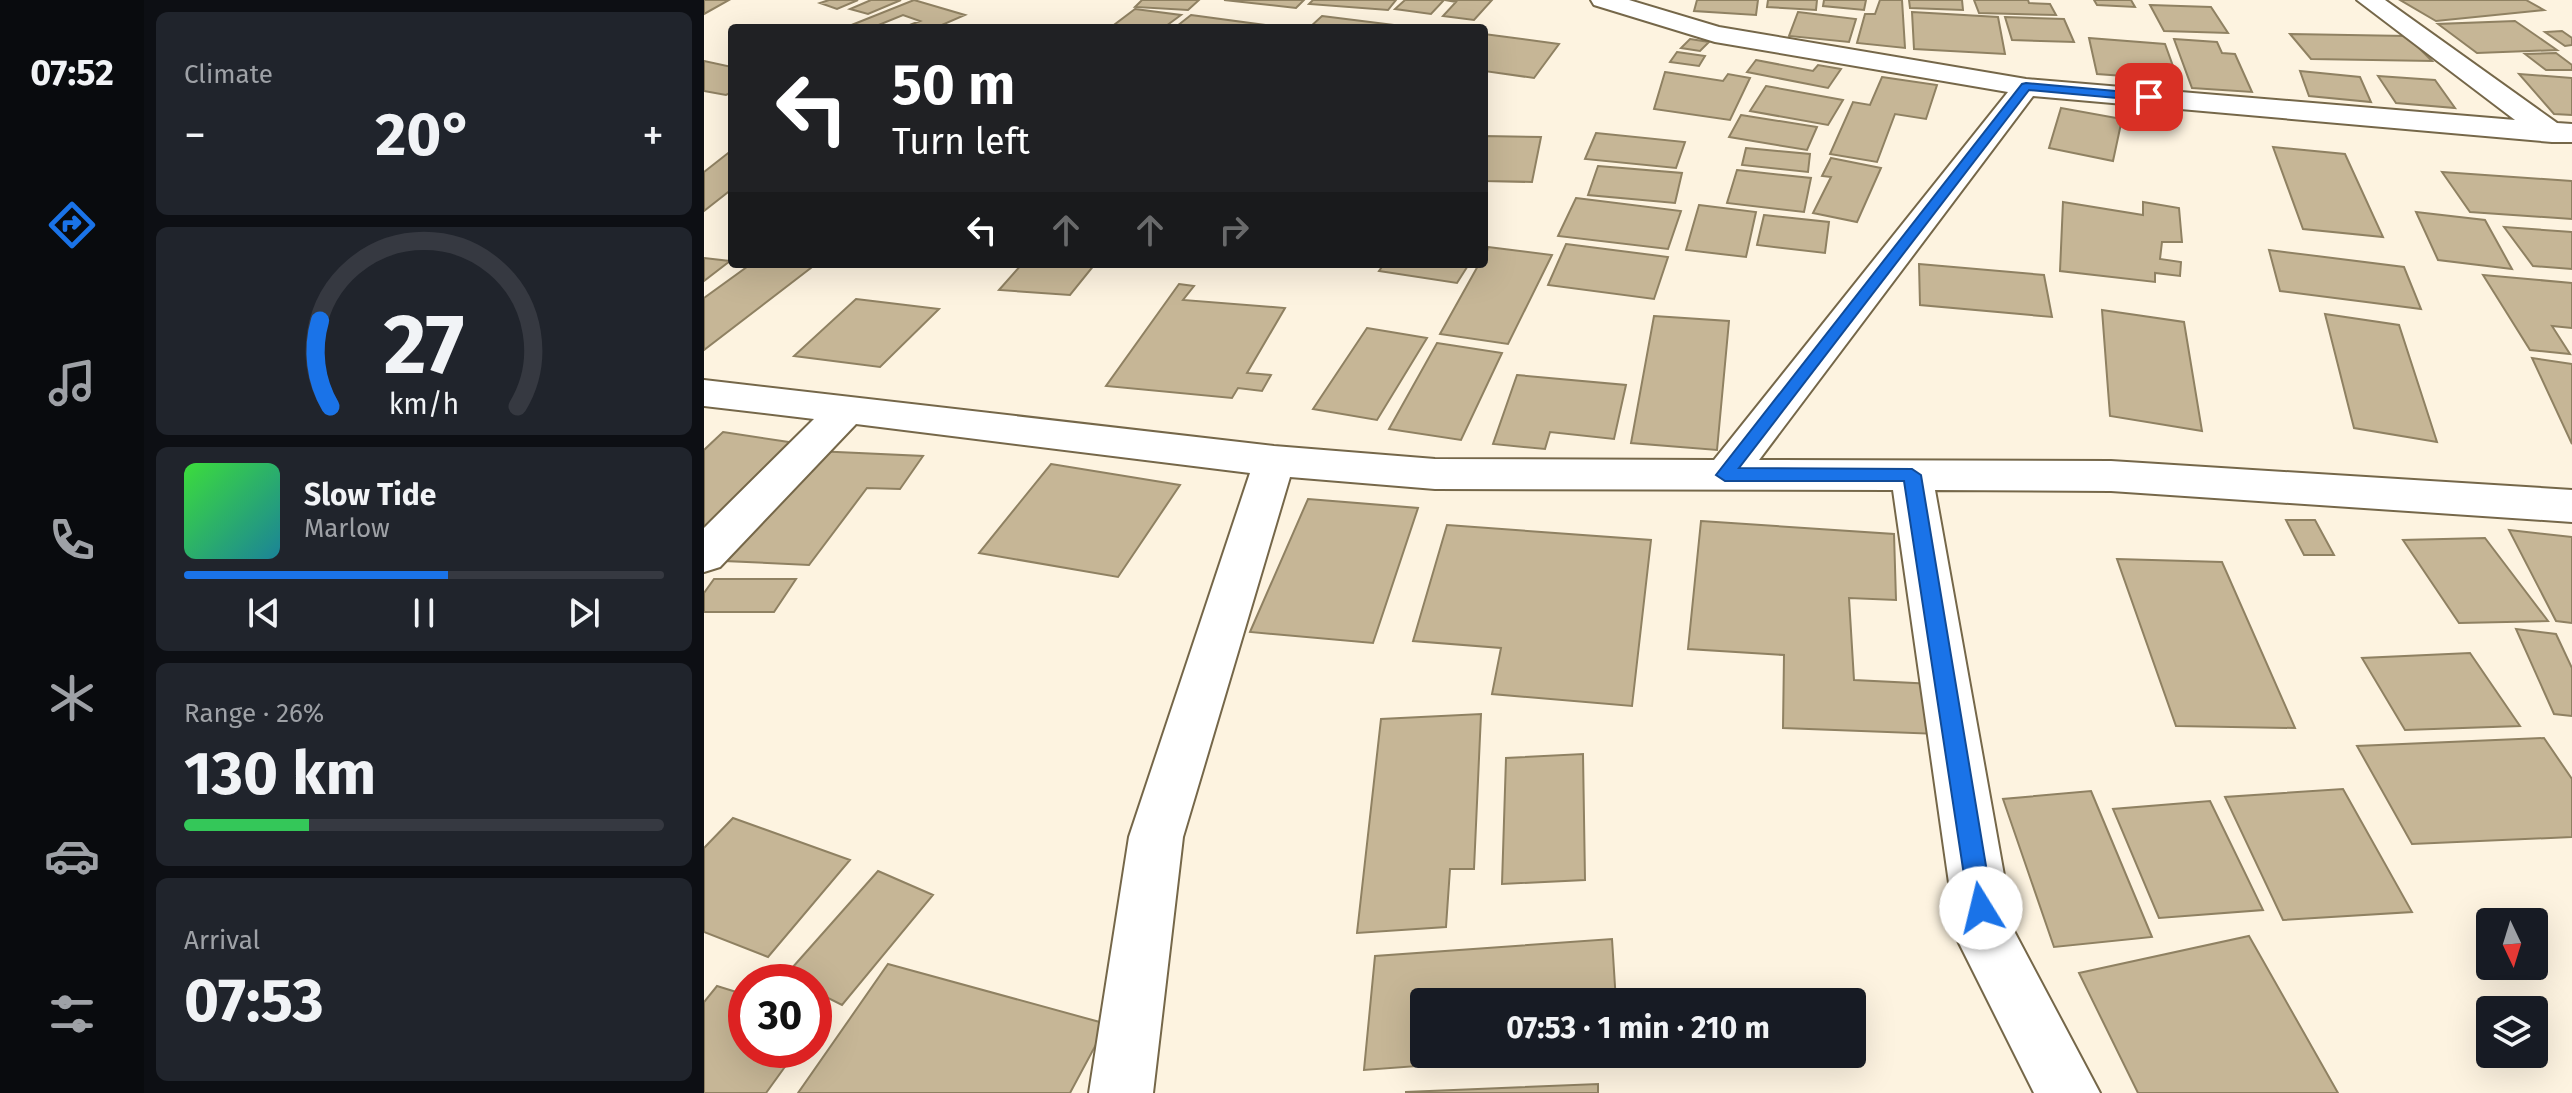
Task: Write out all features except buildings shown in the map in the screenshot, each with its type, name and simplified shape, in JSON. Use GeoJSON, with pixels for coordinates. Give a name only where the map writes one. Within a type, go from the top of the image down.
{"type":"FeatureCollection","features":[{"type":"Feature","properties":{"kind":"street"},"geometry":{"type":"LineString","coordinates":[[1603,0],[1715,34],[2026,87],[2565,138]]}},
{"type":"Feature","properties":{"kind":"street"},"geometry":{"type":"LineString","coordinates":[[2369,0],[2565,138]]}},
{"type":"Feature","properties":{"kind":"street"},"geometry":{"type":"LineString","coordinates":[[1725,475],[2026,87]]}},
{"type":"Feature","properties":{"kind":"street"},"geometry":{"type":"LineString","coordinates":[[704,393],[1274,461],[1435,474],[2111,476],[2572,506]]}},
{"type":"Feature","properties":{"kind":"street"},"geometry":{"type":"LineString","coordinates":[[704,555],[848,409]]}},
{"type":"Feature","properties":{"kind":"street"},"geometry":{"type":"LineString","coordinates":[[1121,1093],[1156,837],[1274,461]]}},
{"type":"Feature","properties":{"kind":"street"},"geometry":{"type":"LineString","coordinates":[[1912,475],[1986,939],[2068,1093]]}},
{"type":"Feature","properties":{"kind":"route"},"geometry":{"type":"LineString","coordinates":[[1981,908],[1912,475],[1725,475],[2026,87],[2149,97]]}}]}
